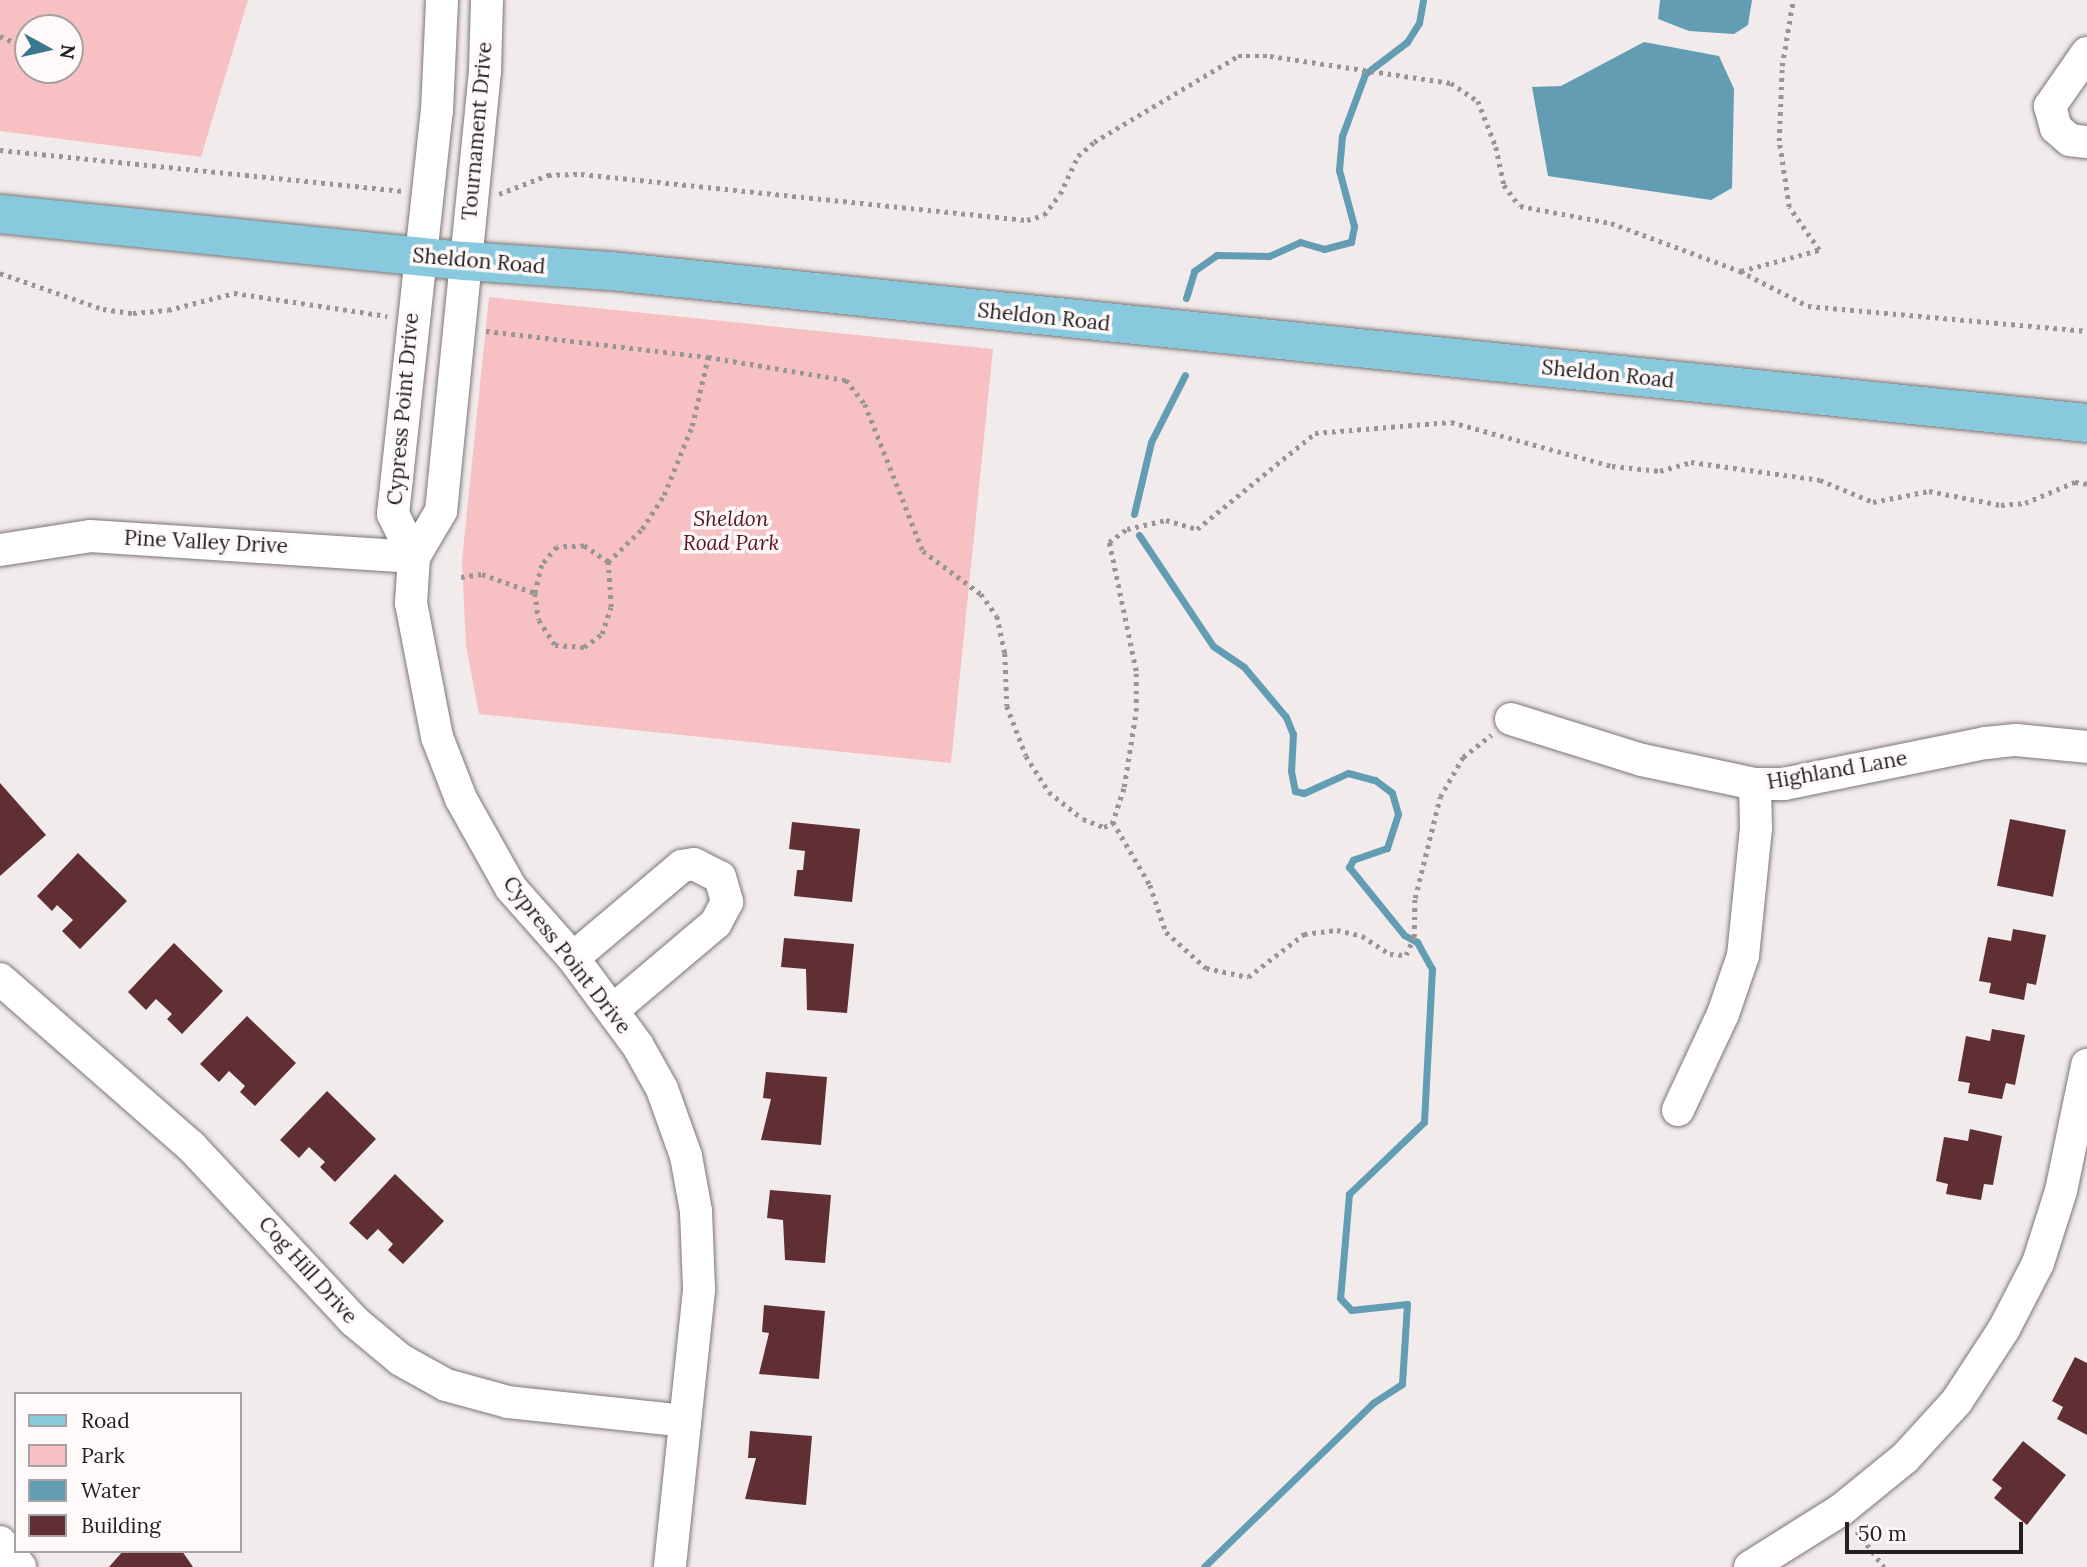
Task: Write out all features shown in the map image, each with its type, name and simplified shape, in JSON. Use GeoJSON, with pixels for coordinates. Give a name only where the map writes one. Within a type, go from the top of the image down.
{"type":"FeatureCollection","features":[{"type":"Feature","properties":{"kind":"main road","name":"Sheldon Road"},"geometry":{"type":"LineString","coordinates":[[0,214],[465,261],[611,271],[2087,423]]}},
{"type":"Feature","properties":{"kind":"street","name":"Tournament Drive"},"geometry":{"type":"LineString","coordinates":[[418,256],[437,111],[443,0]]}},
{"type":"Feature","properties":{"kind":"street","name":"Tournament Drive"},"geometry":{"type":"LineString","coordinates":[[465,261],[485,71],[486,0]]}},
{"type":"Feature","properties":{"kind":"street"},"geometry":{"type":"LineString","coordinates":[[2087,56],[2065,78],[2050,106],[2056,128],[2070,140],[2087,142]]}},
{"type":"Feature","properties":{"kind":"street","name":"Cypress Point Drive"},"geometry":{"type":"LineString","coordinates":[[414,557],[393,514],[418,256]]}},
{"type":"Feature","properties":{"kind":"street","name":"Cypress Point Drive"},"geometry":{"type":"LineString","coordinates":[[465,261],[441,511],[414,557],[411,603],[421,670],[437,737],[461,799],[512,888],[573,958],[613,1010],[662,1089],[686,1156],[696,1211],[699,1290],[670,1567]]}},
{"type":"Feature","properties":{"kind":"street","name":"Pine Valley Drive"},"geometry":{"type":"LineString","coordinates":[[0,550],[90,536],[414,557]]}},
{"type":"Feature","properties":{"kind":"street","name":"Highland Lane"},"geometry":{"type":"LineString","coordinates":[[1511,719],[1642,761],[1755,784],[1784,784],[1986,743],[2017,740],[2087,747]]}},
{"type":"Feature","properties":{"kind":"street"},"geometry":{"type":"LineString","coordinates":[[1678,1110],[1723,1014],[1742,956],[1756,828],[1755,784]]}},
{"type":"Feature","properties":{"kind":"street"},"geometry":{"type":"LineString","coordinates":[[573,958],[682,866],[702,866],[720,877],[727,902],[716,923],[613,1010]]}},
{"type":"Feature","properties":{"kind":"street","name":"Cog Hill Drive"},"geometry":{"type":"LineString","coordinates":[[0,979],[191,1146],[354,1321],[401,1360],[446,1385],[508,1402],[685,1421]]}},
{"type":"Feature","properties":{"kind":"street"},"geometry":{"type":"LineString","coordinates":[[1750,1567],[1842,1510],[1905,1458],[1957,1401],[2004,1329],[2038,1263],[2062,1191],[2087,1065]]}},
{"type":"Feature","properties":{"kind":"street"},"geometry":{"type":"LineString","coordinates":[[0,1542],[20,1567]]}},
{"type":"Feature","properties":{"kind":"path"},"geometry":{"type":"LineString","coordinates":[[1740,271],[1819,250],[1789,208],[1779,141],[1783,66],[1793,0]]}},
{"type":"Feature","properties":{"kind":"path"},"geometry":{"type":"LineString","coordinates":[[471,195],[496,196],[548,175],[581,174],[1027,220],[1044,215],[1060,194],[1078,156],[1094,142],[1238,56],[1270,56],[1451,83],[1478,101],[1496,146],[1504,185],[1520,206],[1611,223],[1740,271],[1808,306],[2087,331]]}},
{"type":"Feature","properties":{"kind":"path"},"geometry":{"type":"LineString","coordinates":[[0,150],[426,192]]}},
{"type":"Feature","properties":{"kind":"path"},"geometry":{"type":"LineString","coordinates":[[0,273],[103,309],[133,313],[168,310],[234,293],[343,306],[411,320]]}},
{"type":"Feature","properties":{"kind":"path"},"geometry":{"type":"LineString","coordinates":[[458,327],[708,357],[846,380],[865,404],[923,551],[981,594],[997,615],[1005,653],[1007,706],[1026,756],[1049,792],[1083,819],[1104,827],[1112,822],[1124,788],[1136,711],[1136,671],[1109,542],[1126,529],[1166,520],[1197,529],[1315,433],[1451,422],[1612,466],[1660,471],[1691,462],[1820,480],[1873,502],[1929,491],[2013,504],[2075,482],[2087,484]]}},
{"type":"Feature","properties":{"kind":"path"},"geometry":{"type":"LineString","coordinates":[[608,562],[584,546],[557,548],[542,565],[535,593],[540,620],[555,645],[584,647],[602,634],[611,607],[608,562],[642,529],[664,495],[692,426],[708,357]]}},
{"type":"Feature","properties":{"kind":"path"},"geometry":{"type":"LineString","coordinates":[[461,577],[482,574],[535,593]]}},
{"type":"Feature","properties":{"kind":"path"},"geometry":{"type":"LineString","coordinates":[[1112,822],[1150,885],[1166,932],[1206,968],[1248,976],[1304,934],[1337,929],[1362,936],[1390,954],[1406,955],[1414,937],[1415,898],[1440,797],[1462,757],[1511,719]]}},
{"type":"Feature","properties":{"kind":"path"},"geometry":{"type":"LineString","coordinates":[[1842,1510],[1884,1567]]}},
{"type":"Feature","properties":{"kind":"green space"},"geometry":{"type":"Polygon","coordinates":[[[0,0],[248,0],[201,157],[0,131],[0,0]]]}},
{"type":"Feature","properties":{"kind":"green space","name":"Sheldon Road Park"},"geometry":{"type":"Polygon","coordinates":[[[489,297],[993,349],[951,763],[479,714],[466,645],[462,560],[489,297]]]}},
{"type":"Feature","properties":{"kind":"water"},"geometry":{"type":"Polygon","coordinates":[[[1660,0],[1752,0],[1748,25],[1734,34],[1689,31],[1658,19],[1660,0]]]}},
{"type":"Feature","properties":{"kind":"water"},"geometry":{"type":"Polygon","coordinates":[[[1644,42],[1719,56],[1734,89],[1732,188],[1711,200],[1548,176],[1532,87],[1561,86],[1644,42]]]}},
{"type":"Feature","properties":{"kind":"building"},"geometry":{"type":"Polygon","coordinates":[[[0,783],[46,835],[0,876],[0,783]]]}},
{"type":"Feature","properties":{"kind":"building"},"geometry":{"type":"Polygon","coordinates":[[[2010,819],[2066,830],[2053,897],[1997,886],[2010,819]]]}},
{"type":"Feature","properties":{"kind":"building"},"geometry":{"type":"Polygon","coordinates":[[[792,822],[860,829],[852,902],[794,896],[797,870],[803,870],[805,851],[789,849],[792,822]]]}},
{"type":"Feature","properties":{"kind":"building"},"geometry":{"type":"Polygon","coordinates":[[[78,853],[127,901],[80,949],[62,931],[73,920],[57,905],[52,911],[37,896],[78,853]]]}},
{"type":"Feature","properties":{"kind":"building"},"geometry":{"type":"Polygon","coordinates":[[[2013,929],[2046,935],[2036,985],[2027,983],[2024,1000],[1989,993],[1991,983],[1979,981],[1988,937],[2011,941],[2013,929]]]}},
{"type":"Feature","properties":{"kind":"building"},"geometry":{"type":"Polygon","coordinates":[[[784,938],[854,944],[847,1013],[807,1010],[806,969],[781,967],[784,938]]]}},
{"type":"Feature","properties":{"kind":"building"},"geometry":{"type":"Polygon","coordinates":[[[174,943],[223,991],[182,1034],[167,1019],[172,1014],[156,999],[146,1010],[128,992],[174,943]]]}},
{"type":"Feature","properties":{"kind":"building"},"geometry":{"type":"Polygon","coordinates":[[[247,1016],[296,1063],[255,1106],[240,1092],[245,1086],[229,1071],[219,1082],[200,1064],[247,1016]]]}},
{"type":"Feature","properties":{"kind":"building"},"geometry":{"type":"Polygon","coordinates":[[[1992,1029],[2025,1035],[2015,1085],[2006,1083],[2002,1099],[1968,1093],[1970,1083],[1958,1081],[1966,1036],[1990,1041],[1992,1029]]]}},
{"type":"Feature","properties":{"kind":"building"},"geometry":{"type":"Polygon","coordinates":[[[766,1072],[827,1077],[821,1145],[761,1140],[771,1099],[763,1098],[766,1072]]]}},
{"type":"Feature","properties":{"kind":"building"},"geometry":{"type":"Polygon","coordinates":[[[327,1091],[376,1139],[335,1182],[320,1167],[325,1162],[309,1147],[299,1158],[280,1140],[327,1091]]]}},
{"type":"Feature","properties":{"kind":"building"},"geometry":{"type":"Polygon","coordinates":[[[1970,1129],[2002,1136],[1993,1185],[1984,1184],[1981,1200],[1946,1194],[1948,1184],[1936,1181],[1944,1137],[1968,1141],[1970,1129]]]}},
{"type":"Feature","properties":{"kind":"building"},"geometry":{"type":"Polygon","coordinates":[[[395,1174],[444,1221],[403,1264],[388,1250],[393,1244],[378,1229],[367,1240],[349,1223],[395,1174]]]}},
{"type":"Feature","properties":{"kind":"building"},"geometry":{"type":"Polygon","coordinates":[[[770,1190],[831,1195],[825,1263],[785,1260],[783,1220],[767,1218],[770,1190]]]}},
{"type":"Feature","properties":{"kind":"building"},"geometry":{"type":"Polygon","coordinates":[[[764,1305],[825,1311],[819,1379],[759,1374],[769,1333],[762,1332],[764,1305]]]}},
{"type":"Feature","properties":{"kind":"building"},"geometry":{"type":"Polygon","coordinates":[[[2075,1357],[2087,1363],[2087,1435],[2057,1419],[2063,1407],[2052,1401],[2075,1357]]]}},
{"type":"Feature","properties":{"kind":"building"},"geometry":{"type":"Polygon","coordinates":[[[750,1431],[812,1436],[806,1505],[745,1499],[756,1458],[748,1458],[750,1431]]]}},
{"type":"Feature","properties":{"kind":"building"},"geometry":{"type":"Polygon","coordinates":[[[2023,1441],[2066,1475],[2027,1525],[1994,1498],[2002,1488],[1992,1480],[2023,1441]]]}},
{"type":"Feature","properties":{"kind":"building"},"geometry":{"type":"Polygon","coordinates":[[[121,1553],[183,1553],[193,1567],[109,1567],[121,1553]]]}},
{"type":"Feature","properties":{"kind":"waterway"},"geometry":{"type":"LineString","coordinates":[[1186,298],[1194,271],[1217,255],[1269,256],[1300,242],[1324,249],[1351,242],[1354,226],[1339,170],[1342,136],[1365,74],[1407,42],[1419,23],[1423,0]]}},
{"type":"Feature","properties":{"kind":"waterway"},"geometry":{"type":"LineString","coordinates":[[1134,514],[1151,442],[1185,375]]}},
{"type":"Feature","properties":{"kind":"waterway"},"geometry":{"type":"LineString","coordinates":[[1139,535],[1213,646],[1244,667],[1286,717],[1293,734],[1291,771],[1295,791],[1304,793],[1348,773],[1375,780],[1392,793],[1398,814],[1387,848],[1353,860],[1349,867],[1404,935],[1417,942],[1432,969],[1424,1122],[1349,1194],[1340,1298],[1351,1310],[1407,1304],[1402,1384],[1373,1403],[1204,1567]]}}]}
